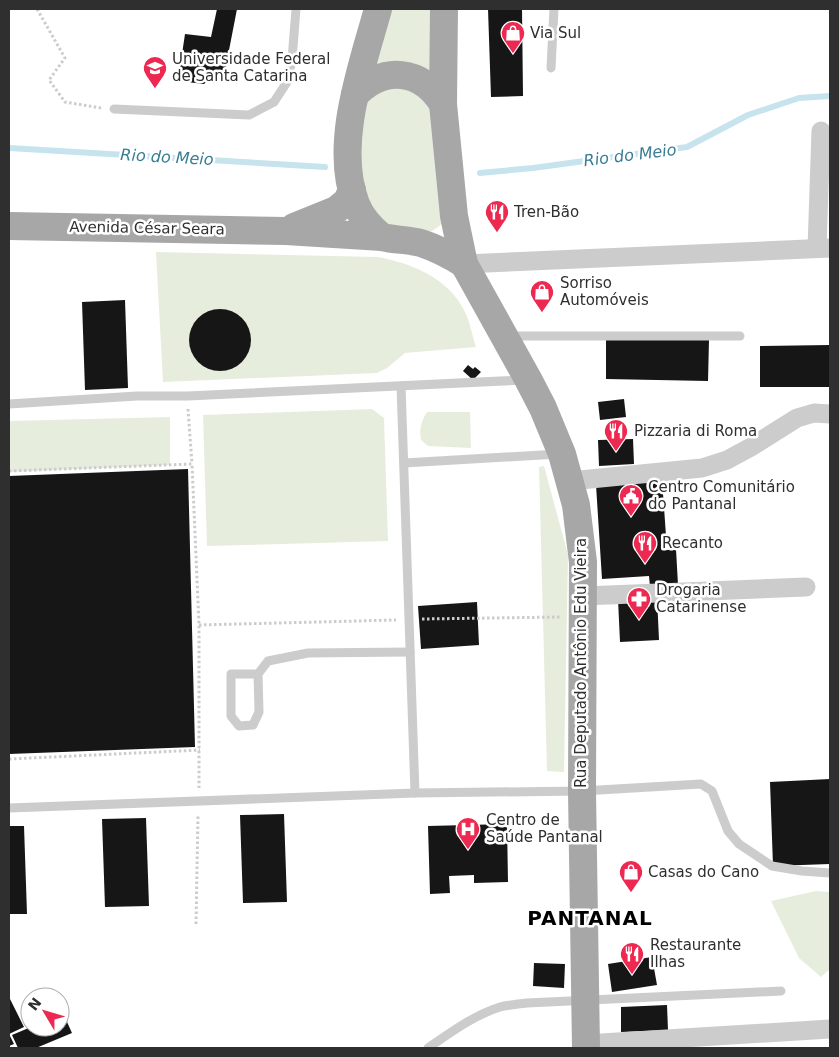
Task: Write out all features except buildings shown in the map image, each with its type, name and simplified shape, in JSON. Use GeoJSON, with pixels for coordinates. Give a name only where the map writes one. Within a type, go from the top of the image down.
{"type":"FeatureCollection","features":[{"type":"Feature","properties":{"kind":"main road"},"geometry":{"type":"LineString","coordinates":[[378,9],[355,94],[348,150],[352,190],[356,205],[371,228],[382,236]]}},
{"type":"Feature","properties":{"kind":"main road"},"geometry":{"type":"LineString","coordinates":[[419,242],[434,236],[454,216],[443,104],[444,9]]}},
{"type":"Feature","properties":{"kind":"main road"},"geometry":{"type":"LineString","coordinates":[[355,94],[374,80],[396,75],[419,80],[428,86],[443,104]]}},
{"type":"Feature","properties":{"kind":"main road","name":"Avenida César Seara"},"geometry":{"type":"LineString","coordinates":[[286,231],[336,210],[347,201],[352,190]]}},
{"type":"Feature","properties":{"kind":"main road","name":"Rua Deputado Antônio Edu Vieira"},"geometry":{"type":"LineString","coordinates":[[454,216],[464,264],[543,408],[562,454],[576,505],[581,537],[583,606],[582,791],[586,1046]]}},
{"type":"Feature","properties":{"kind":"main road","name":"Avenida César Seara"},"geometry":{"type":"LineString","coordinates":[[9,226],[286,231],[382,236],[394,240],[419,242],[464,264]]}},
{"type":"Feature","properties":{"kind":"street"},"geometry":{"type":"LineString","coordinates":[[464,264],[824,248],[825,170],[821,131]]}},
{"type":"Feature","properties":{"kind":"street"},"geometry":{"type":"LineString","coordinates":[[570,481],[702,468],[727,460],[752,447],[797,418],[814,413],[830,414]]}},
{"type":"Feature","properties":{"kind":"street"},"geometry":{"type":"LineString","coordinates":[[583,606],[806,586]]}},
{"type":"Feature","properties":{"kind":"street"},"geometry":{"type":"LineString","coordinates":[[586,1046],[830,1029]]}},
{"type":"Feature","properties":{"kind":"lane"},"geometry":{"type":"LineString","coordinates":[[114,109],[249,115],[274,102],[287,82],[292,60],[296,9]]}},
{"type":"Feature","properties":{"kind":"lane"},"geometry":{"type":"LineString","coordinates":[[551,68],[554,9]]}},
{"type":"Feature","properties":{"kind":"lane"},"geometry":{"type":"LineString","coordinates":[[505,336],[740,336]]}},
{"type":"Feature","properties":{"kind":"lane"},"geometry":{"type":"LineString","coordinates":[[9,404],[137,396],[188,396],[528,379]]}},
{"type":"Feature","properties":{"kind":"lane"},"geometry":{"type":"LineString","coordinates":[[401,386],[415,793]]}},
{"type":"Feature","properties":{"kind":"lane"},"geometry":{"type":"LineString","coordinates":[[404,463],[562,454]]}},
{"type":"Feature","properties":{"kind":"lane"},"geometry":{"type":"LineString","coordinates":[[258,674],[231,674],[231,716],[239,726],[254,724],[259,712],[258,674],[268,661],[308,652],[410,652]]}},
{"type":"Feature","properties":{"kind":"lane"},"geometry":{"type":"LineString","coordinates":[[9,808],[415,793],[582,791],[702,784],[712,791],[728,830],[739,844],[772,866],[802,871],[830,872]]}},
{"type":"Feature","properties":{"kind":"lane"},"geometry":{"type":"LineString","coordinates":[[428,1048],[483,1014],[501,1007],[527,1003],[781,992]]}},
{"type":"Feature","properties":{"kind":"path"},"geometry":{"type":"LineString","coordinates":[[37,9],[65,58],[50,80],[65,102],[114,109]]}},
{"type":"Feature","properties":{"kind":"path"},"geometry":{"type":"LineString","coordinates":[[188,396],[199,625],[200,750],[196,924]]}},
{"type":"Feature","properties":{"kind":"path"},"geometry":{"type":"LineString","coordinates":[[9,471],[192,464]]}},
{"type":"Feature","properties":{"kind":"path"},"geometry":{"type":"LineString","coordinates":[[199,625],[409,620],[583,606]]}},
{"type":"Feature","properties":{"kind":"path"},"geometry":{"type":"LineString","coordinates":[[9,759],[200,750]]}},
{"type":"Feature","properties":{"kind":"green space"},"geometry":{"type":"Polygon","coordinates":[[[384,9],[439,9],[436,86],[365,79],[384,9]]]}},
{"type":"Feature","properties":{"kind":"green space"},"geometry":{"type":"Polygon","coordinates":[[[382,80],[428,92],[446,220],[431,232],[417,236],[384,233],[356,184],[360,97],[382,80]]]}},
{"type":"Feature","properties":{"kind":"green space"},"geometry":{"type":"Polygon","coordinates":[[[156,252],[378,257],[403,263],[438,281],[457,299],[468,319],[476,347],[405,353],[387,368],[377,373],[163,382],[156,252]]]}},
{"type":"Feature","properties":{"kind":"green space"},"geometry":{"type":"Polygon","coordinates":[[[372,409],[384,418],[388,541],[207,546],[203,415],[372,409]]]}},
{"type":"Feature","properties":{"kind":"green space"},"geometry":{"type":"Polygon","coordinates":[[[427,412],[470,412],[471,448],[428,446],[421,440],[420,432],[427,412]]]}},
{"type":"Feature","properties":{"kind":"green space"},"geometry":{"type":"Polygon","coordinates":[[[170,417],[170,465],[9,472],[9,421],[170,417]]]}},
{"type":"Feature","properties":{"kind":"green space"},"geometry":{"type":"Polygon","coordinates":[[[544,466],[568,555],[564,772],[547,771],[539,467],[544,466]]]}},
{"type":"Feature","properties":{"kind":"green space"},"geometry":{"type":"Polygon","coordinates":[[[816,891],[830,892],[830,969],[821,977],[799,958],[771,901],[816,891]]]}},
{"type":"Feature","properties":{"kind":"waterway","name":"Rio do Meio"},"geometry":{"type":"LineString","coordinates":[[480,173],[533,168],[687,147],[748,115],[799,98],[830,96]]}},
{"type":"Feature","properties":{"kind":"waterway","name":"Rio do Meio"},"geometry":{"type":"LineString","coordinates":[[9,148],[325,167]]}},
{"type":"Feature","properties":{"kind":"place","name":"Via Sul"},"geometry":{"type":"Point","coordinates":[513,54]}},
{"type":"Feature","properties":{"kind":"place","name":"Universidade Federal de Santa Catarina"},"geometry":{"type":"Point","coordinates":[155,89]}},
{"type":"Feature","properties":{"kind":"place","name":"Tren-Bão"},"geometry":{"type":"Point","coordinates":[497,233]}},
{"type":"Feature","properties":{"kind":"place","name":"Sorriso Automóveis"},"geometry":{"type":"Point","coordinates":[542,313]}},
{"type":"Feature","properties":{"kind":"place","name":"Pizzaria di Roma"},"geometry":{"type":"Point","coordinates":[616,452]}},
{"type":"Feature","properties":{"kind":"place","name":"Centro Comunitário do Pantanal"},"geometry":{"type":"Point","coordinates":[631,517]}},
{"type":"Feature","properties":{"kind":"place","name":"Recanto"},"geometry":{"type":"Point","coordinates":[645,564]}},
{"type":"Feature","properties":{"kind":"place","name":"Drogaria Catarinense"},"geometry":{"type":"Point","coordinates":[639,620]}},
{"type":"Feature","properties":{"kind":"place","name":"Centro de Saúde Pantanal"},"geometry":{"type":"Point","coordinates":[468,850]}},
{"type":"Feature","properties":{"kind":"place","name":"Casas do Cano"},"geometry":{"type":"Point","coordinates":[631,893]}},
{"type":"Feature","properties":{"kind":"place","name":"Restaurante Ilhas"},"geometry":{"type":"Point","coordinates":[632,975]}},
{"type":"Feature","properties":{"kind":"district","name":"PANTANAL"},"geometry":{"type":"Point","coordinates":[590,918]}}]}
